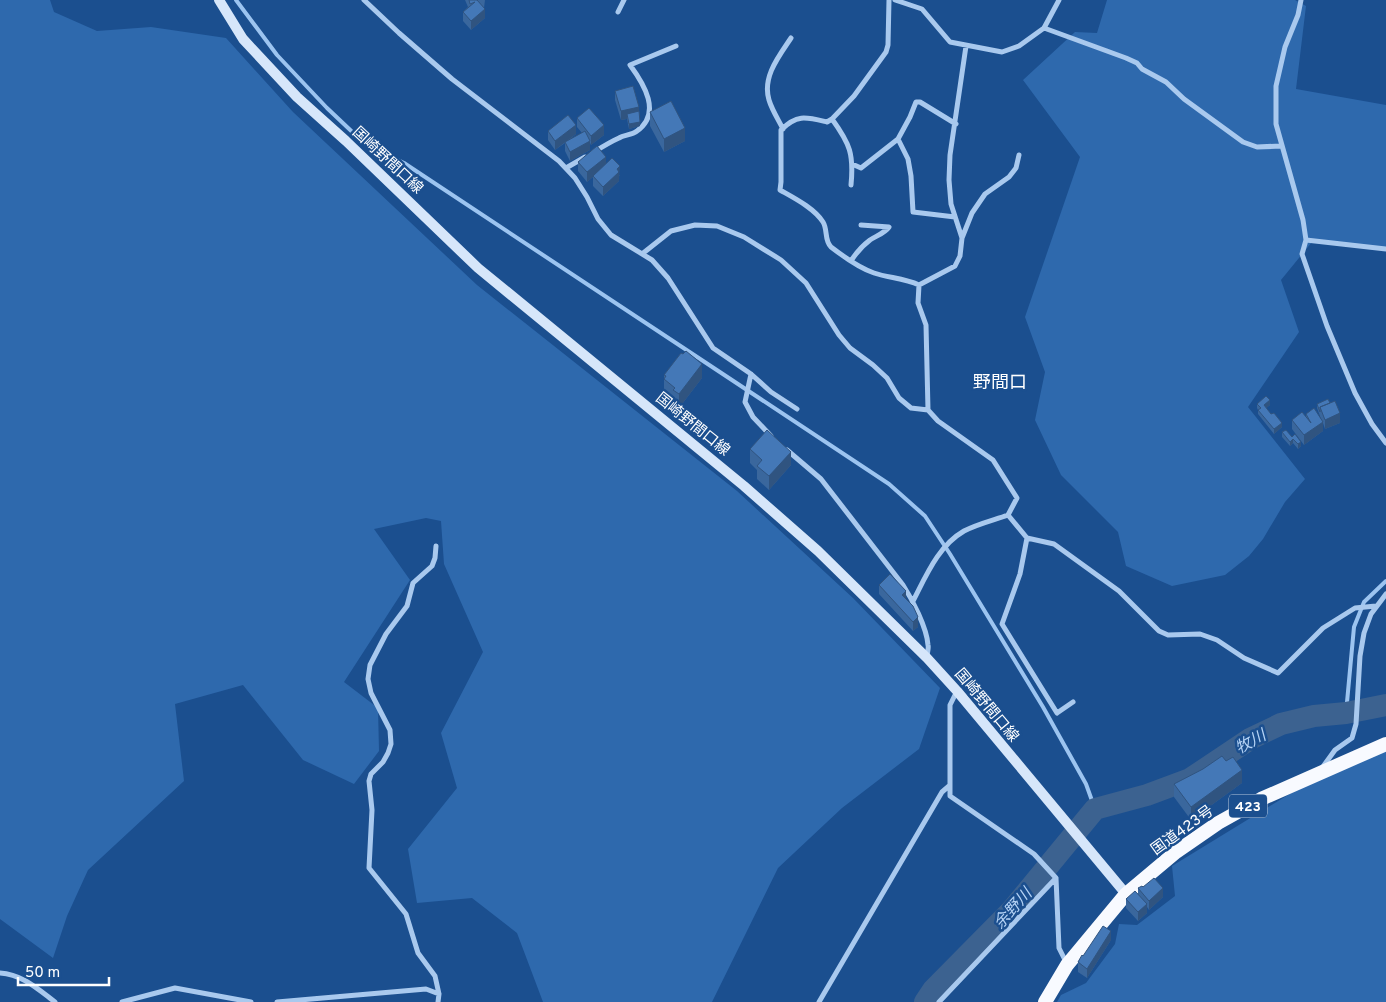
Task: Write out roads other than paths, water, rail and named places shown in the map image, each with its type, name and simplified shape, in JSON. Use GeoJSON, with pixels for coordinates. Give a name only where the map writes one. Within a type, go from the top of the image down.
{"type":"FeatureCollection","features":[{"type":"Feature","properties":{"kind":"highway","name":"国道423号"},"geometry":{"type":"LineString","coordinates":[[1045,1002],[1068,965],[1126,894],[1176,852],[1218,822],[1261,799],[1386,744]]}},
{"type":"Feature","properties":{"kind":"main road","name":"国崎野間口線"},"geometry":{"type":"LineString","coordinates":[[219,0],[243,39],[297,97],[359,153],[478,268],[744,486],[818,551],[927,658],[957,691],[1126,894]]}},
{"type":"Feature","properties":{"kind":"street"},"geometry":{"type":"LineString","coordinates":[[366,0],[398,33],[452,80],[566,168],[575,178],[598,219],[611,235],[652,260],[668,278],[713,348],[751,374],[771,392],[798,409]]}},
{"type":"Feature","properties":{"kind":"street"},"geometry":{"type":"LineString","coordinates":[[618,12],[624,0]]}},
{"type":"Feature","properties":{"kind":"street"},"geometry":{"type":"LineString","coordinates":[[889,0],[888,45],[886,52],[854,96],[827,122],[806,117],[796,119],[781,130],[780,190],[811,210],[823,222],[826,240],[851,261],[875,273],[908,280],[919,285]]}},
{"type":"Feature","properties":{"kind":"street"},"geometry":{"type":"LineString","coordinates":[[895,0],[922,9],[950,42],[1002,52],[1019,46],[1044,28],[1059,0]]}},
{"type":"Feature","properties":{"kind":"street"},"geometry":{"type":"LineString","coordinates":[[1301,0],[1298,15],[1285,47],[1276,86],[1276,124],[1303,220],[1306,240],[1302,254],[1328,329],[1358,398],[1372,424],[1386,443]]}},
{"type":"Feature","properties":{"kind":"street"},"geometry":{"type":"LineString","coordinates":[[1044,28],[1118,54],[1137,63],[1142,69],[1166,82],[1184,99],[1243,142],[1257,147],[1281,146]]}},
{"type":"Feature","properties":{"kind":"street"},"geometry":{"type":"LineString","coordinates":[[783,129],[769,99],[767,84],[773,64],[790,38]]}},
{"type":"Feature","properties":{"kind":"street"},"geometry":{"type":"LineString","coordinates":[[566,168],[620,137],[636,132],[646,121],[650,111],[649,96],[630,65],[676,46]]}},
{"type":"Feature","properties":{"kind":"street"},"geometry":{"type":"LineString","coordinates":[[962,238],[951,204],[949,180],[950,156],[966,46]]}},
{"type":"Feature","properties":{"kind":"street"},"geometry":{"type":"LineString","coordinates":[[852,164],[861,168],[898,139],[916,102],[920,102],[956,124]]}},
{"type":"Feature","properties":{"kind":"street"},"geometry":{"type":"LineString","coordinates":[[832,119],[843,133],[851,151],[851,185]]}},
{"type":"Feature","properties":{"kind":"street"},"geometry":{"type":"LineString","coordinates":[[898,139],[908,159],[910,168],[914,212],[955,217]]}},
{"type":"Feature","properties":{"kind":"street"},"geometry":{"type":"LineString","coordinates":[[919,285],[956,266],[960,256],[962,238],[972,213],[985,194],[1009,177],[1016,168],[1019,155]]}},
{"type":"Feature","properties":{"kind":"street"},"geometry":{"type":"LineString","coordinates":[[642,254],[671,231],[695,225],[717,226],[744,237],[780,260],[806,283],[839,335],[850,348],[887,378],[899,398],[911,408],[928,410]]}},
{"type":"Feature","properties":{"kind":"street"},"geometry":{"type":"LineString","coordinates":[[851,261],[870,240],[890,227],[861,225]]}},
{"type":"Feature","properties":{"kind":"street"},"geometry":{"type":"LineString","coordinates":[[1306,240],[1386,249]]}},
{"type":"Feature","properties":{"kind":"street"},"geometry":{"type":"LineString","coordinates":[[913,601],[936,557],[953,539],[964,531],[1008,515],[1018,498],[993,460],[938,422],[928,410],[926,325],[918,303],[919,285]]}},
{"type":"Feature","properties":{"kind":"street"},"geometry":{"type":"LineString","coordinates":[[751,374],[745,402],[752,417],[773,438]]}},
{"type":"Feature","properties":{"kind":"street"},"geometry":{"type":"LineString","coordinates":[[780,444],[821,478],[903,584],[913,601],[928,645],[927,658]]}},
{"type":"Feature","properties":{"kind":"street"},"geometry":{"type":"LineString","coordinates":[[1008,515],[1027,538],[1054,544],[1119,591],[1159,632],[1168,635],[1200,634],[1217,640],[1244,658],[1278,673],[1323,628],[1355,608],[1376,606]]}},
{"type":"Feature","properties":{"kind":"street"},"geometry":{"type":"LineString","coordinates":[[1027,538],[1020,574],[1002,624],[1057,713],[1073,702]]}},
{"type":"Feature","properties":{"kind":"street"},"geometry":{"type":"LineString","coordinates":[[436,546],[436,558],[432,566],[413,583],[407,606],[386,634],[370,665],[368,680],[371,693],[390,730],[391,744],[383,762],[371,774],[369,781],[372,810],[369,868],[406,914],[418,953],[435,976],[439,994],[438,1002]]}},
{"type":"Feature","properties":{"kind":"street"},"geometry":{"type":"LineString","coordinates":[[1319,773],[1335,750],[1352,738],[1356,724],[1360,656],[1364,633],[1371,614],[1386,594]]}},
{"type":"Feature","properties":{"kind":"street"},"geometry":{"type":"LineString","coordinates":[[957,691],[950,705],[950,796],[1034,854],[1056,878],[1059,948],[1068,965]]}},
{"type":"Feature","properties":{"kind":"street"},"geometry":{"type":"LineString","coordinates":[[819,1002],[942,792],[949,786]]}},
{"type":"Feature","properties":{"kind":"street"},"geometry":{"type":"LineString","coordinates":[[939,1002],[1056,878]]}},
{"type":"Feature","properties":{"kind":"street"},"geometry":{"type":"LineString","coordinates":[[0,973],[6,973],[27,981],[55,1002]]}},
{"type":"Feature","properties":{"kind":"street"},"geometry":{"type":"LineString","coordinates":[[122,1002],[174,988],[251,1002]]}},
{"type":"Feature","properties":{"kind":"street"},"geometry":{"type":"LineString","coordinates":[[277,1002],[426,989],[439,994]]}},
{"type":"Feature","properties":{"kind":"waterway"},"geometry":{"type":"LineString","coordinates":[[236,0],[277,55],[327,108],[365,144],[404,163],[889,484],[925,516],[1043,707],[1086,784],[1095,809]]}},
{"type":"Feature","properties":{"kind":"waterway"},"geometry":{"type":"LineString","coordinates":[[1346,713],[1354,627],[1364,602],[1386,581]]}},
{"type":"Feature","properties":{"kind":"waterway","name":"牧川"},"geometry":{"type":"LineString","coordinates":[[925,1002],[933,990],[1012,910],[1095,809],[1147,795],[1190,779],[1250,739],[1281,724],[1314,716],[1346,713],[1386,705]]}},
{"type":"Feature","properties":{"kind":"district","name":"野間口"},"geometry":{"type":"Point","coordinates":[1000,382]}},
{"type":"Feature","properties":{"kind":"water label","name":"余野川"},"geometry":{"type":"Point","coordinates":[1012,908]}}]}
